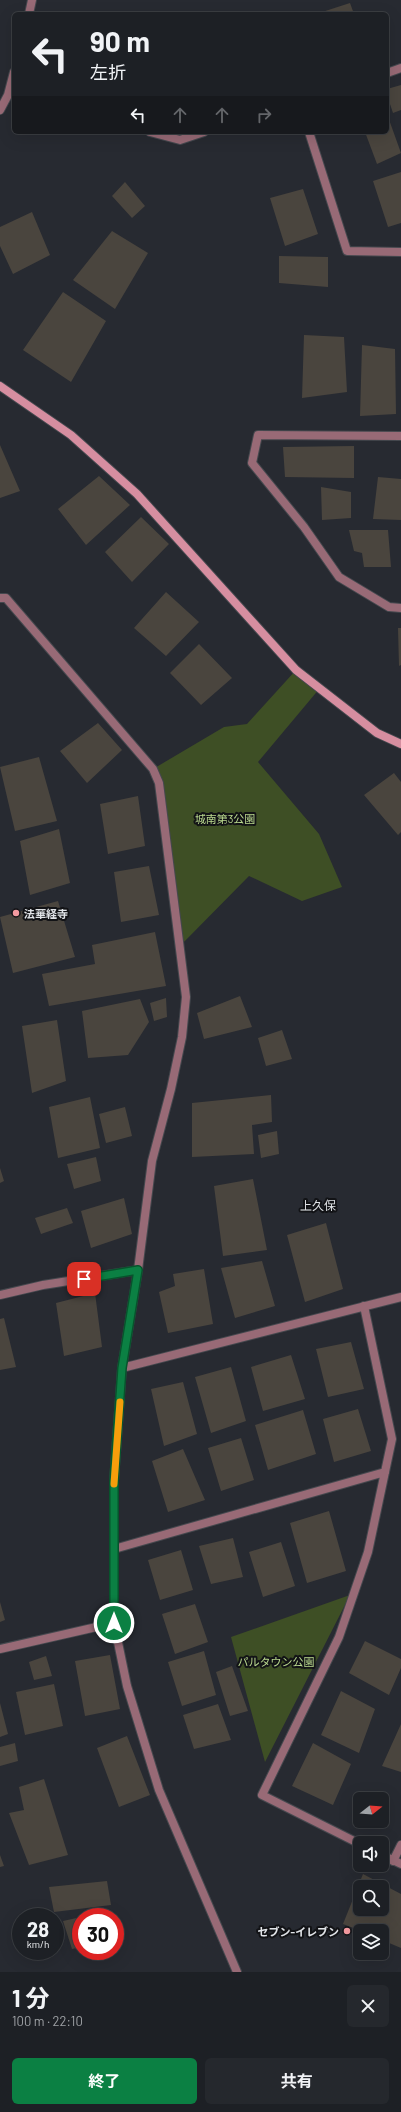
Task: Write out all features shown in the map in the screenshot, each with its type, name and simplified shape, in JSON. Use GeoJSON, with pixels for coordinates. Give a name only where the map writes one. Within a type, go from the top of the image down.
{"type":"FeatureCollection","features":[{"type":"Feature","properties":{"kind":"street"},"geometry":{"type":"LineString","coordinates":[[29,12],[32,0]]}},
{"type":"Feature","properties":{"kind":"street"},"geometry":{"type":"LineString","coordinates":[[389,72],[401,68]]}},
{"type":"Feature","properties":{"kind":"street"},"geometry":{"type":"LineString","coordinates":[[0,110],[11,95]]}},
{"type":"Feature","properties":{"kind":"street"},"geometry":{"type":"LineString","coordinates":[[158,134],[180,140],[198,134]]}},
{"type":"Feature","properties":{"kind":"street"},"geometry":{"type":"LineString","coordinates":[[310,134],[347,251],[401,252]]}},
{"type":"Feature","properties":{"kind":"street"},"geometry":{"type":"LineString","coordinates":[[0,386],[71,435],[137,494],[296,670],[377,733],[401,744]]}},
{"type":"Feature","properties":{"kind":"street"},"geometry":{"type":"LineString","coordinates":[[401,436],[258,435],[252,463],[304,527],[339,577],[389,607],[401,608]]}},
{"type":"Feature","properties":{"kind":"street"},"geometry":{"type":"LineString","coordinates":[[0,598],[6,598],[154,769],[159,783],[186,997],[182,1037],[171,1089],[152,1161],[138,1270],[122,1368],[114,1481],[114,1623],[127,1686],[159,1790],[237,1972]]}},
{"type":"Feature","properties":{"kind":"street"},"geometry":{"type":"LineString","coordinates":[[0,1295],[43,1285],[138,1270]]}},
{"type":"Feature","properties":{"kind":"street"},"geometry":{"type":"LineString","coordinates":[[122,1368],[401,1297]]}},
{"type":"Feature","properties":{"kind":"street"},"geometry":{"type":"LineString","coordinates":[[353,1840],[262,1795],[339,1637],[368,1552],[392,1439],[364,1306]]}},
{"type":"Feature","properties":{"kind":"street"},"geometry":{"type":"LineString","coordinates":[[114,1549],[385,1472]]}},
{"type":"Feature","properties":{"kind":"street"},"geometry":{"type":"LineString","coordinates":[[0,1650],[114,1623]]}},
{"type":"Feature","properties":{"kind":"street"},"geometry":{"type":"LineString","coordinates":[[393,1860],[401,1845]]}},
{"type":"Feature","properties":{"kind":"street"},"geometry":{"type":"LineString","coordinates":[[389,1858],[401,1864]]}},
{"type":"Feature","properties":{"kind":"green space","name":"城南第3公園"},"geometry":{"type":"Polygon","coordinates":[[[296,670],[320,688],[258,762],[319,834],[342,887],[302,901],[249,876],[180,946],[153,769],[224,727],[247,724],[296,670]]]}},
{"type":"Feature","properties":{"kind":"green space","name":"パルタウン公園"},"geometry":{"type":"Polygon","coordinates":[[[350,1595],[265,1762],[231,1637],[350,1595]]]}},
{"type":"Feature","properties":{"kind":"building"},"geometry":{"type":"Polygon","coordinates":[[[350,3],[353,12],[322,12],[350,3]]]}},
{"type":"Feature","properties":{"kind":"building"},"geometry":{"type":"Polygon","coordinates":[[[401,85],[401,110],[393,113],[389,101],[389,88],[401,85]]]}},
{"type":"Feature","properties":{"kind":"building"},"geometry":{"type":"Polygon","coordinates":[[[389,120],[401,153],[377,164],[366,134],[389,134],[389,120]]]}},
{"type":"Feature","properties":{"kind":"building"},"geometry":{"type":"Polygon","coordinates":[[[401,172],[401,223],[388,227],[373,181],[401,172]]]}},
{"type":"Feature","properties":{"kind":"building"},"geometry":{"type":"Polygon","coordinates":[[[125,182],[145,206],[132,218],[112,196],[125,182]]]}},
{"type":"Feature","properties":{"kind":"building"},"geometry":{"type":"Polygon","coordinates":[[[303,189],[318,234],[285,246],[270,198],[303,189]]]}},
{"type":"Feature","properties":{"kind":"building"},"geometry":{"type":"Polygon","coordinates":[[[32,212],[50,255],[13,274],[0,246],[0,227],[32,212]]]}},
{"type":"Feature","properties":{"kind":"building"},"geometry":{"type":"Polygon","coordinates":[[[112,231],[148,253],[115,309],[73,280],[112,231]]]}},
{"type":"Feature","properties":{"kind":"building"},"geometry":{"type":"Polygon","coordinates":[[[279,256],[328,257],[328,287],[279,283],[279,256]]]}},
{"type":"Feature","properties":{"kind":"building"},"geometry":{"type":"Polygon","coordinates":[[[63,292],[106,321],[71,382],[23,350],[63,292]]]}},
{"type":"Feature","properties":{"kind":"building"},"geometry":{"type":"Polygon","coordinates":[[[304,335],[344,337],[347,392],[302,398],[304,335]]]}},
{"type":"Feature","properties":{"kind":"building"},"geometry":{"type":"Polygon","coordinates":[[[362,345],[395,349],[396,414],[360,416],[362,345]]]}},
{"type":"Feature","properties":{"kind":"building"},"geometry":{"type":"Polygon","coordinates":[[[0,445],[20,491],[0,498],[0,445]]]}},
{"type":"Feature","properties":{"kind":"building"},"geometry":{"type":"Polygon","coordinates":[[[354,446],[354,478],[285,477],[283,447],[354,446]]]}},
{"type":"Feature","properties":{"kind":"building"},"geometry":{"type":"Polygon","coordinates":[[[99,476],[130,505],[86,545],[58,509],[99,476]]]}},
{"type":"Feature","properties":{"kind":"building"},"geometry":{"type":"Polygon","coordinates":[[[378,477],[401,479],[401,520],[373,519],[378,477]]]}},
{"type":"Feature","properties":{"kind":"building"},"geometry":{"type":"Polygon","coordinates":[[[321,487],[351,492],[351,518],[322,520],[321,487]]]}},
{"type":"Feature","properties":{"kind":"building"},"geometry":{"type":"Polygon","coordinates":[[[141,517],[169,544],[132,582],[105,552],[141,517]]]}},
{"type":"Feature","properties":{"kind":"building"},"geometry":{"type":"Polygon","coordinates":[[[349,530],[388,530],[391,567],[364,567],[362,553],[354,551],[349,530]]]}},
{"type":"Feature","properties":{"kind":"building"},"geometry":{"type":"Polygon","coordinates":[[[166,592],[199,622],[166,656],[134,628],[166,592]]]}},
{"type":"Feature","properties":{"kind":"building"},"geometry":{"type":"Polygon","coordinates":[[[398,628],[401,628],[401,665],[399,666],[398,628]]]}},
{"type":"Feature","properties":{"kind":"building"},"geometry":{"type":"Polygon","coordinates":[[[199,644],[232,678],[201,705],[170,673],[199,644]]]}},
{"type":"Feature","properties":{"kind":"building"},"geometry":{"type":"Polygon","coordinates":[[[98,723],[122,750],[87,783],[60,751],[98,723]]]}},
{"type":"Feature","properties":{"kind":"building"},"geometry":{"type":"Polygon","coordinates":[[[39,757],[57,821],[15,831],[0,767],[39,757]]]}},
{"type":"Feature","properties":{"kind":"building"},"geometry":{"type":"Polygon","coordinates":[[[394,773],[401,782],[401,832],[398,835],[364,795],[394,773]]]}},
{"type":"Feature","properties":{"kind":"building"},"geometry":{"type":"Polygon","coordinates":[[[138,796],[145,846],[108,854],[100,804],[138,796]]]}},
{"type":"Feature","properties":{"kind":"building"},"geometry":{"type":"Polygon","coordinates":[[[59,829],[70,883],[30,895],[20,841],[59,829]]]}},
{"type":"Feature","properties":{"kind":"building"},"geometry":{"type":"Polygon","coordinates":[[[149,866],[159,915],[121,922],[114,872],[149,866]]]}},
{"type":"Feature","properties":{"kind":"building"},"geometry":{"type":"Polygon","coordinates":[[[58,901],[75,957],[13,973],[0,917],[58,901]]]}},
{"type":"Feature","properties":{"kind":"building"},"geometry":{"type":"Polygon","coordinates":[[[155,932],[166,986],[49,1006],[42,974],[95,964],[92,945],[155,932]]]}},
{"type":"Feature","properties":{"kind":"building"},"geometry":{"type":"Polygon","coordinates":[[[240,996],[252,1027],[204,1039],[197,1013],[240,996]]]}},
{"type":"Feature","properties":{"kind":"building"},"geometry":{"type":"Polygon","coordinates":[[[166,998],[167,1017],[154,1021],[150,1003],[166,998]]]}},
{"type":"Feature","properties":{"kind":"building"},"geometry":{"type":"Polygon","coordinates":[[[140,999],[149,1022],[128,1055],[88,1058],[82,1011],[140,999]]]}},
{"type":"Feature","properties":{"kind":"building"},"geometry":{"type":"Polygon","coordinates":[[[57,1020],[66,1081],[32,1093],[22,1026],[57,1020]]]}},
{"type":"Feature","properties":{"kind":"building"},"geometry":{"type":"Polygon","coordinates":[[[282,1030],[292,1059],[266,1066],[258,1038],[282,1030]]]}},
{"type":"Feature","properties":{"kind":"building"},"geometry":{"type":"Polygon","coordinates":[[[271,1095],[272,1122],[252,1125],[254,1154],[192,1157],[192,1103],[271,1095]]]}},
{"type":"Feature","properties":{"kind":"building"},"geometry":{"type":"Polygon","coordinates":[[[90,1097],[100,1148],[58,1158],[49,1107],[90,1097]]]}},
{"type":"Feature","properties":{"kind":"building"},"geometry":{"type":"Polygon","coordinates":[[[125,1107],[132,1136],[106,1143],[99,1114],[125,1107]]]}},
{"type":"Feature","properties":{"kind":"building"},"geometry":{"type":"Polygon","coordinates":[[[277,1131],[279,1154],[261,1158],[258,1135],[277,1131]]]}},
{"type":"Feature","properties":{"kind":"building"},"geometry":{"type":"Polygon","coordinates":[[[96,1157],[101,1181],[74,1189],[67,1164],[96,1157]]]}},
{"type":"Feature","properties":{"kind":"building"},"geometry":{"type":"Polygon","coordinates":[[[0,1168],[4,1181],[0,1183],[0,1168]]]}},
{"type":"Feature","properties":{"kind":"building"},"geometry":{"type":"Polygon","coordinates":[[[253,1179],[267,1250],[223,1256],[214,1186],[253,1179]]]}},
{"type":"Feature","properties":{"kind":"building"},"geometry":{"type":"Polygon","coordinates":[[[124,1198],[132,1234],[91,1248],[81,1211],[124,1198]]]}},
{"type":"Feature","properties":{"kind":"building"},"geometry":{"type":"Polygon","coordinates":[[[67,1208],[73,1223],[41,1234],[35,1218],[67,1208]]]}},
{"type":"Feature","properties":{"kind":"building"},"geometry":{"type":"Polygon","coordinates":[[[326,1223],[343,1289],[305,1302],[287,1235],[326,1223]]]}},
{"type":"Feature","properties":{"kind":"building"},"geometry":{"type":"Polygon","coordinates":[[[262,1261],[275,1306],[235,1318],[221,1268],[262,1261]]]}},
{"type":"Feature","properties":{"kind":"building"},"geometry":{"type":"Polygon","coordinates":[[[204,1269],[213,1324],[168,1333],[159,1292],[175,1286],[173,1274],[204,1269]]]}},
{"type":"Feature","properties":{"kind":"building"},"geometry":{"type":"Polygon","coordinates":[[[95,1293],[102,1347],[64,1356],[56,1303],[95,1293]]]}},
{"type":"Feature","properties":{"kind":"building"},"geometry":{"type":"Polygon","coordinates":[[[4,1318],[16,1367],[0,1370],[0,1319],[4,1318]]]}},
{"type":"Feature","properties":{"kind":"building"},"geometry":{"type":"Polygon","coordinates":[[[351,1342],[364,1389],[328,1397],[316,1349],[351,1342]]]}},
{"type":"Feature","properties":{"kind":"building"},"geometry":{"type":"Polygon","coordinates":[[[291,1355],[305,1399],[263,1411],[251,1367],[291,1355]]]}},
{"type":"Feature","properties":{"kind":"building"},"geometry":{"type":"Polygon","coordinates":[[[231,1367],[246,1421],[211,1433],[195,1377],[231,1367]]]}},
{"type":"Feature","properties":{"kind":"building"},"geometry":{"type":"Polygon","coordinates":[[[183,1382],[197,1434],[164,1446],[151,1389],[183,1382]]]}},
{"type":"Feature","properties":{"kind":"building"},"geometry":{"type":"Polygon","coordinates":[[[358,1409],[371,1451],[334,1462],[323,1419],[358,1409]]]}},
{"type":"Feature","properties":{"kind":"building"},"geometry":{"type":"Polygon","coordinates":[[[303,1410],[316,1454],[268,1470],[255,1425],[303,1410]]]}},
{"type":"Feature","properties":{"kind":"building"},"geometry":{"type":"Polygon","coordinates":[[[241,1438],[254,1480],[221,1491],[208,1448],[241,1438]]]}},
{"type":"Feature","properties":{"kind":"building"},"geometry":{"type":"Polygon","coordinates":[[[183,1449],[205,1500],[168,1512],[152,1461],[183,1449]]]}},
{"type":"Feature","properties":{"kind":"building"},"geometry":{"type":"Polygon","coordinates":[[[329,1511],[346,1571],[307,1583],[290,1523],[329,1511]]]}},
{"type":"Feature","properties":{"kind":"building"},"geometry":{"type":"Polygon","coordinates":[[[233,1538],[243,1577],[211,1584],[199,1546],[233,1538]]]}},
{"type":"Feature","properties":{"kind":"building"},"geometry":{"type":"Polygon","coordinates":[[[281,1542],[295,1586],[263,1597],[249,1552],[281,1542]]]}},
{"type":"Feature","properties":{"kind":"building"},"geometry":{"type":"Polygon","coordinates":[[[181,1550],[193,1590],[160,1600],[148,1560],[181,1550]]]}},
{"type":"Feature","properties":{"kind":"building"},"geometry":{"type":"Polygon","coordinates":[[[0,1602],[5,1620],[0,1622],[0,1602]]]}},
{"type":"Feature","properties":{"kind":"building"},"geometry":{"type":"Polygon","coordinates":[[[195,1604],[208,1642],[175,1654],[162,1614],[195,1604]]]}},
{"type":"Feature","properties":{"kind":"building"},"geometry":{"type":"Polygon","coordinates":[[[365,1641],[401,1659],[401,1668],[389,1695],[349,1673],[365,1641]]]}},
{"type":"Feature","properties":{"kind":"building"},"geometry":{"type":"Polygon","coordinates":[[[204,1651],[216,1695],[182,1706],[168,1662],[204,1651]]]}},
{"type":"Feature","properties":{"kind":"building"},"geometry":{"type":"Polygon","coordinates":[[[110,1655],[120,1709],[85,1716],[75,1661],[110,1655]]]}},
{"type":"Feature","properties":{"kind":"building"},"geometry":{"type":"Polygon","coordinates":[[[46,1656],[52,1676],[34,1680],[29,1662],[46,1656]]]}},
{"type":"Feature","properties":{"kind":"building"},"geometry":{"type":"Polygon","coordinates":[[[232,1666],[248,1711],[230,1716],[216,1672],[232,1666]]]}},
{"type":"Feature","properties":{"kind":"building"},"geometry":{"type":"Polygon","coordinates":[[[54,1684],[63,1726],[25,1735],[16,1692],[54,1684]]]}},
{"type":"Feature","properties":{"kind":"building"},"geometry":{"type":"Polygon","coordinates":[[[341,1691],[375,1709],[359,1753],[321,1735],[341,1691]]]}},
{"type":"Feature","properties":{"kind":"building"},"geometry":{"type":"Polygon","coordinates":[[[0,1703],[8,1734],[0,1737],[0,1703]]]}},
{"type":"Feature","properties":{"kind":"building"},"geometry":{"type":"Polygon","coordinates":[[[218,1704],[231,1740],[194,1749],[183,1715],[218,1704]]]}},
{"type":"Feature","properties":{"kind":"building"},"geometry":{"type":"Polygon","coordinates":[[[401,1724],[401,1772],[382,1766],[401,1724]]]}},
{"type":"Feature","properties":{"kind":"building"},"geometry":{"type":"Polygon","coordinates":[[[127,1736],[150,1795],[119,1807],[97,1748],[127,1736]]]}},
{"type":"Feature","properties":{"kind":"building"},"geometry":{"type":"Polygon","coordinates":[[[15,1743],[18,1761],[0,1766],[0,1747],[15,1743]]]}},
{"type":"Feature","properties":{"kind":"building"},"geometry":{"type":"Polygon","coordinates":[[[313,1743],[351,1764],[333,1805],[292,1786],[313,1743]]]}},
{"type":"Feature","properties":{"kind":"building"},"geometry":{"type":"Polygon","coordinates":[[[44,1779],[68,1855],[29,1865],[9,1813],[24,1810],[19,1787],[44,1779]]]}},
{"type":"Feature","properties":{"kind":"building"},"geometry":{"type":"Polygon","coordinates":[[[0,1855],[4,1866],[0,1867],[0,1855]]]}},
{"type":"Feature","properties":{"kind":"building"},"geometry":{"type":"Polygon","coordinates":[[[363,1874],[374,1880],[361,1880],[363,1874]]]}},
{"type":"Feature","properties":{"kind":"building"},"geometry":{"type":"Polygon","coordinates":[[[107,1881],[111,1905],[72,1908],[72,1910],[64,1911],[64,1908],[53,1908],[49,1887],[107,1881]]]}},
{"type":"Feature","properties":{"kind":"building"},"geometry":{"type":"Polygon","coordinates":[[[389,1888],[401,1894],[401,1948],[389,1943],[389,1924],[353,1924],[353,1928],[343,1924],[353,1899],[353,1916],[389,1916],[389,1888]]]}},
{"type":"Feature","properties":{"kind":"building"},"geometry":{"type":"Polygon","coordinates":[[[72,1919],[72,1949],[64,1924],[64,1921],[72,1919]]]}},
{"type":"Feature","properties":{"kind":"slow traffic"},"geometry":{"type":"LineString","coordinates":[[114,1484],[120,1402]]}},
{"type":"Feature","properties":{"kind":"place","name":"法華経寺"},"geometry":{"type":"Point","coordinates":[16,913]}},
{"type":"Feature","properties":{"kind":"place","name":"セブン-イレブン"},"geometry":{"type":"Point","coordinates":[347,1931]}},
{"type":"Feature","properties":{"kind":"district","name":"上久保"},"geometry":{"type":"Point","coordinates":[318,1205]}},
{"type":"Feature","properties":{"kind":"route"},"geometry":{"type":"LineString","coordinates":[[84,1279],[138,1270],[122,1368],[114,1481],[114,1623]]}}]}
